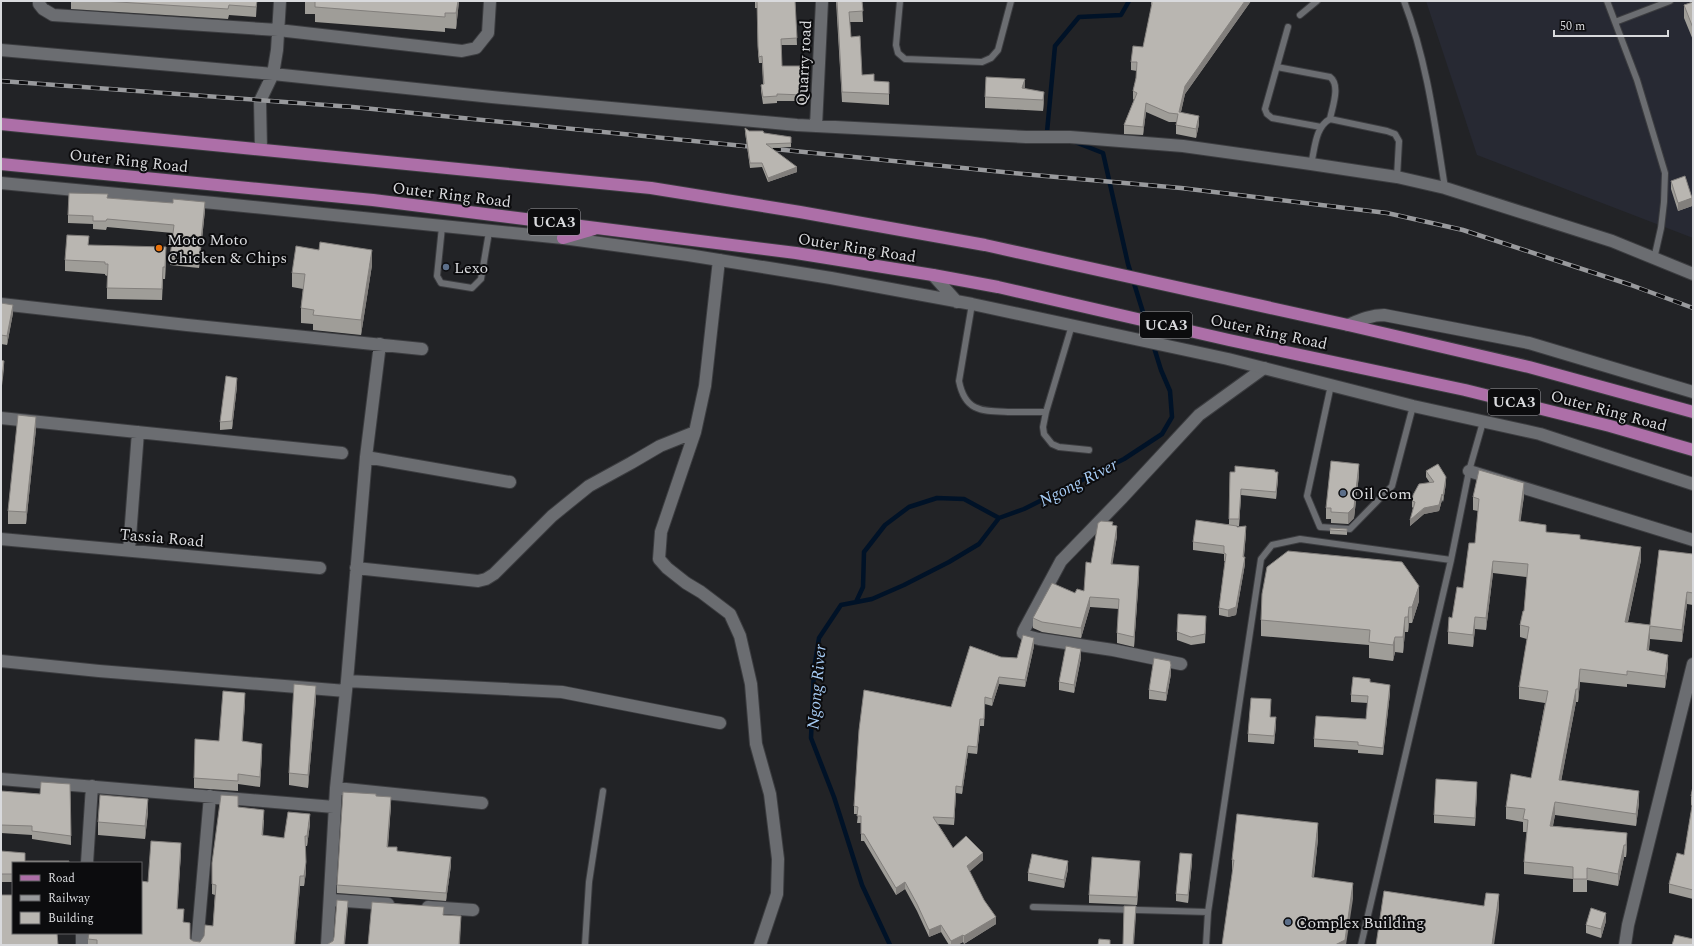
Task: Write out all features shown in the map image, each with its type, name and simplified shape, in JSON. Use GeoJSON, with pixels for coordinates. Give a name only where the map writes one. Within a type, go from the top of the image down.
{"type":"FeatureCollection","features":[{"type":"Feature","properties":{"kind":"main road","name":"Outer Ring Road"},"geometry":{"type":"LineString","coordinates":[[1,124],[651,188],[800,212],[985,245],[1348,325],[1529,367],[1693,412]]}},
{"type":"Feature","properties":{"kind":"main road","name":"Outer Ring Road"},"geometry":{"type":"LineString","coordinates":[[1,164],[373,200],[796,253],[933,275],[998,287],[1230,340],[1465,390],[1610,426],[1693,450]]}},
{"type":"Feature","properties":{"kind":"main road"},"geometry":{"type":"LineString","coordinates":[[563,238],[599,228]]}},
{"type":"Feature","properties":{"kind":"street"},"geometry":{"type":"LineString","coordinates":[[39,1],[39,4],[43,9],[53,15],[278,30],[462,51],[476,48],[488,33],[490,1]]}},
{"type":"Feature","properties":{"kind":"street"},"geometry":{"type":"LineString","coordinates":[[261,149],[260,101],[274,74],[280,1]]}},
{"type":"Feature","properties":{"kind":"street","name":"Quarry road"},"geometry":{"type":"LineString","coordinates":[[816,126],[822,1]]}},
{"type":"Feature","properties":{"kind":"street"},"geometry":{"type":"LineString","coordinates":[[1,50],[274,74],[797,126],[1077,138],[1183,146],[1397,177],[1445,188],[1612,241],[1693,274]]}},
{"type":"Feature","properties":{"kind":"street","name":"UCA3"},"geometry":{"type":"LineString","coordinates":[[1,183],[206,202],[489,232],[563,238],[719,260],[831,278],[972,304],[1228,359],[1413,406],[1540,434],[1693,484]]}},
{"type":"Feature","properties":{"kind":"street"},"geometry":{"type":"LineString","coordinates":[[719,260],[705,386],[695,432],[661,532],[659,558],[667,568],[686,583],[702,592],[730,614],[740,636],[751,684],[756,744],[770,794],[778,859],[777,894],[760,945]]}},
{"type":"Feature","properties":{"kind":"street"},"geometry":{"type":"LineString","coordinates":[[933,275],[957,302]]}},
{"type":"Feature","properties":{"kind":"street"},"geometry":{"type":"LineString","coordinates":[[1,304],[422,349]]}},
{"type":"Feature","properties":{"kind":"street","name":"Outer Ring Road"},"geometry":{"type":"LineString","coordinates":[[1348,325],[1360,319],[1375,315],[1384,315],[1529,343],[1693,392]]}},
{"type":"Feature","properties":{"kind":"street"},"geometry":{"type":"LineString","coordinates":[[327,945],[334,807],[347,686],[366,457],[380,344]]}},
{"type":"Feature","properties":{"kind":"street"},"geometry":{"type":"LineString","coordinates":[[1181,664],[1113,650],[1039,639],[1027,636],[1024,633],[1024,630],[1061,561],[1199,415],[1264,368]]}},
{"type":"Feature","properties":{"kind":"street"},"geometry":{"type":"LineString","coordinates":[[1,418],[342,453]]}},
{"type":"Feature","properties":{"kind":"street"},"geometry":{"type":"LineString","coordinates":[[129,550],[138,432]]}},
{"type":"Feature","properties":{"kind":"street"},"geometry":{"type":"LineString","coordinates":[[356,568],[478,581],[486,580],[494,574],[552,516],[589,486],[631,464],[660,446],[695,432]]}},
{"type":"Feature","properties":{"kind":"street"},"geometry":{"type":"LineString","coordinates":[[366,457],[510,482]]}},
{"type":"Feature","properties":{"kind":"street"},"geometry":{"type":"LineString","coordinates":[[1469,471],[1693,540]]}},
{"type":"Feature","properties":{"kind":"street","name":"Tassia Road"},"geometry":{"type":"LineString","coordinates":[[1,539],[320,568]]}},
{"type":"Feature","properties":{"kind":"street"},"geometry":{"type":"LineString","coordinates":[[1,661],[115,673],[347,686],[562,692],[720,723]]}},
{"type":"Feature","properties":{"kind":"street"},"geometry":{"type":"LineString","coordinates":[[1624,945],[1693,664]]}},
{"type":"Feature","properties":{"kind":"street"},"geometry":{"type":"LineString","coordinates":[[1,779],[334,807]]}},
{"type":"Feature","properties":{"kind":"street"},"geometry":{"type":"LineString","coordinates":[[87,862],[92,786]]}},
{"type":"Feature","properties":{"kind":"street"},"geometry":{"type":"LineString","coordinates":[[336,788],[482,803]]}},
{"type":"Feature","properties":{"kind":"street"},"geometry":{"type":"LineString","coordinates":[[197,945],[210,796]]}},
{"type":"Feature","properties":{"kind":"street"},"geometry":{"type":"LineString","coordinates":[[329,900],[398,905]]}},
{"type":"Feature","properties":{"kind":"street"},"geometry":{"type":"LineString","coordinates":[[413,906],[473,910]]}},
{"type":"Feature","properties":{"kind":"street"},"geometry":{"type":"LineString","coordinates":[[82,934],[82,945]]}},
{"type":"Feature","properties":{"kind":"lane"},"geometry":{"type":"LineString","coordinates":[[900,1],[896,45],[898,52],[906,59],[982,62],[991,58],[998,50],[1012,1]]}},
{"type":"Feature","properties":{"kind":"lane"},"geometry":{"type":"LineString","coordinates":[[1300,15],[1317,1]]}},
{"type":"Feature","properties":{"kind":"lane"},"geometry":{"type":"LineString","coordinates":[[1404,1],[1415,28],[1429,89],[1445,188]]}},
{"type":"Feature","properties":{"kind":"lane"},"geometry":{"type":"LineString","coordinates":[[1607,1],[1637,80],[1665,173],[1664,208],[1654,258]]}},
{"type":"Feature","properties":{"kind":"lane"},"geometry":{"type":"LineString","coordinates":[[1615,22],[1670,1]]}},
{"type":"Feature","properties":{"kind":"lane"},"geometry":{"type":"LineString","coordinates":[[1288,28],[1264,109],[1266,114],[1272,118],[1321,127]]}},
{"type":"Feature","properties":{"kind":"lane"},"geometry":{"type":"LineString","coordinates":[[1277,67],[1330,77],[1334,80],[1336,86],[1330,119]]}},
{"type":"Feature","properties":{"kind":"lane"},"geometry":{"type":"LineString","coordinates":[[1311,164],[1319,130],[1324,122],[1330,119],[1395,134],[1399,141],[1397,177]]}},
{"type":"Feature","properties":{"kind":"lane"},"geometry":{"type":"LineString","coordinates":[[442,227],[437,276],[441,283],[472,288],[481,279],[489,232]]}},
{"type":"Feature","properties":{"kind":"lane"},"geometry":{"type":"LineString","coordinates":[[972,304],[960,381],[961,391],[968,401],[982,411],[1046,412]]}},
{"type":"Feature","properties":{"kind":"lane"},"geometry":{"type":"LineString","coordinates":[[1072,325],[1046,412],[1043,427],[1044,434],[1052,444],[1059,447],[1089,450]]}},
{"type":"Feature","properties":{"kind":"lane"},"geometry":{"type":"LineString","coordinates":[[1331,385],[1308,496],[1320,527],[1350,529],[1392,486],[1413,406]]}},
{"type":"Feature","properties":{"kind":"lane"},"geometry":{"type":"LineString","coordinates":[[1361,945],[1451,560],[1469,471],[1483,422]]}},
{"type":"Feature","properties":{"kind":"lane"},"geometry":{"type":"LineString","coordinates":[[1206,945],[1208,912],[1261,559],[1272,545],[1300,539],[1451,560]]}},
{"type":"Feature","properties":{"kind":"lane"},"geometry":{"type":"LineString","coordinates":[[585,945],[589,882],[603,791]]}},
{"type":"Feature","properties":{"kind":"lane"},"geometry":{"type":"LineString","coordinates":[[1033,907],[1208,912]]}},
{"type":"Feature","properties":{"kind":"shaded area"},"geometry":{"type":"Polygon","coordinates":[[[1426,1],[1693,1],[1693,238],[1477,155],[1426,1]]]}},
{"type":"Feature","properties":{"kind":"building"},"geometry":{"type":"Polygon","coordinates":[[[103,1],[257,1],[256,7],[229,5],[228,9],[103,1]]]}},
{"type":"Feature","properties":{"kind":"building"},"geometry":{"type":"Polygon","coordinates":[[[315,1],[458,1],[456,13],[445,13],[445,17],[315,7],[315,1]]]}},
{"type":"Feature","properties":{"kind":"building"},"geometry":{"type":"Polygon","coordinates":[[[757,1],[795,1],[797,38],[781,39],[782,66],[804,66],[804,95],[777,94],[777,96],[763,97],[761,85],[764,84],[762,56],[759,57],[758,46],[757,1]]]}},
{"type":"Feature","properties":{"kind":"building"},"geometry":{"type":"Polygon","coordinates":[[[837,1],[862,1],[863,11],[849,12],[851,37],[860,36],[862,75],[874,74],[874,81],[889,82],[889,94],[842,92],[837,1]]]}},
{"type":"Feature","properties":{"kind":"building"},"geometry":{"type":"Polygon","coordinates":[[[1151,1],[1245,1],[1185,86],[1179,112],[1199,116],[1196,129],[1176,125],[1178,114],[1169,113],[1146,103],[1143,127],[1124,125],[1137,93],[1133,91],[1137,62],[1131,62],[1133,46],[1143,47],[1152,3],[1151,1]]]}},
{"type":"Feature","properties":{"kind":"building"},"geometry":{"type":"Polygon","coordinates":[[[1693,2],[1693,28],[1684,5],[1693,2]]]}},
{"type":"Feature","properties":{"kind":"building"},"geometry":{"type":"Polygon","coordinates":[[[986,77],[1025,79],[1022,88],[1044,92],[1043,100],[985,97],[986,77]]]}},
{"type":"Feature","properties":{"kind":"building"},"geometry":{"type":"Polygon","coordinates":[[[745,128],[749,131],[763,131],[764,133],[791,137],[791,143],[766,144],[797,167],[768,178],[762,163],[750,163],[745,128]]]}},
{"type":"Feature","properties":{"kind":"building"},"geometry":{"type":"Polygon","coordinates":[[[1685,176],[1692,198],[1678,203],[1671,181],[1685,176]]]}},
{"type":"Feature","properties":{"kind":"building"},"geometry":{"type":"Polygon","coordinates":[[[69,193],[108,194],[107,198],[173,203],[173,199],[205,202],[199,260],[170,257],[174,225],[107,219],[106,221],[93,221],[93,216],[68,215],[69,193]]]}},
{"type":"Feature","properties":{"kind":"building"},"geometry":{"type":"Polygon","coordinates":[[[67,235],[89,236],[88,245],[166,247],[162,289],[107,288],[108,264],[105,264],[105,262],[65,260],[67,235]]]}},
{"type":"Feature","properties":{"kind":"building"},"geometry":{"type":"Polygon","coordinates":[[[320,242],[372,250],[361,320],[313,315],[314,310],[301,308],[305,274],[292,273],[296,246],[319,250],[320,242]]]}},
{"type":"Feature","properties":{"kind":"building"},"geometry":{"type":"Polygon","coordinates":[[[1,303],[13,305],[7,336],[1,335],[1,303]]]}},
{"type":"Feature","properties":{"kind":"building"},"geometry":{"type":"Polygon","coordinates":[[[1,360],[4,361],[1,386],[1,360]]]}},
{"type":"Feature","properties":{"kind":"building"},"geometry":{"type":"Polygon","coordinates":[[[226,376],[237,378],[232,421],[220,422],[226,376]]]}},
{"type":"Feature","properties":{"kind":"building"},"geometry":{"type":"Polygon","coordinates":[[[18,415],[36,417],[26,512],[8,511],[18,415]]]}},
{"type":"Feature","properties":{"kind":"building"},"geometry":{"type":"Polygon","coordinates":[[[1331,461],[1359,464],[1354,507],[1348,513],[1331,512],[1331,508],[1326,508],[1331,461]]]}},
{"type":"Feature","properties":{"kind":"building"},"geometry":{"type":"Polygon","coordinates":[[[1438,464],[1446,477],[1443,496],[1442,494],[1439,505],[1424,508],[1410,520],[1415,502],[1412,501],[1413,495],[1419,484],[1434,482],[1426,471],[1438,464]]]}},
{"type":"Feature","properties":{"kind":"building"},"geometry":{"type":"Polygon","coordinates":[[[1235,466],[1275,470],[1275,472],[1278,472],[1276,492],[1241,489],[1239,519],[1229,519],[1230,472],[1235,472],[1235,466]]]}},
{"type":"Feature","properties":{"kind":"building"},"geometry":{"type":"Polygon","coordinates":[[[1479,470],[1524,483],[1519,521],[1546,525],[1546,532],[1580,535],[1580,539],[1641,547],[1625,622],[1650,625],[1659,550],[1693,554],[1693,593],[1687,592],[1682,630],[1650,626],[1647,650],[1668,655],[1665,676],[1627,671],[1627,675],[1580,669],[1578,689],[1576,689],[1559,780],[1639,791],[1636,814],[1555,802],[1550,826],[1627,833],[1626,845],[1624,845],[1618,874],[1587,868],[1587,879],[1573,879],[1573,867],[1524,862],[1528,820],[1523,819],[1525,809],[1506,807],[1511,774],[1531,778],[1548,691],[1519,687],[1529,627],[1520,625],[1524,611],[1528,564],[1493,561],[1486,618],[1475,617],[1473,635],[1448,632],[1449,617],[1452,618],[1457,587],[1463,588],[1469,543],[1475,543],[1479,499],[1473,497],[1479,470]]]}},
{"type":"Feature","properties":{"kind":"building"},"geometry":{"type":"Polygon","coordinates":[[[1196,520],[1237,527],[1246,526],[1243,557],[1245,557],[1236,607],[1228,610],[1219,608],[1226,554],[1224,553],[1224,546],[1193,542],[1196,520]]]}},
{"type":"Feature","properties":{"kind":"building"},"geometry":{"type":"Polygon","coordinates":[[[1101,521],[1113,522],[1112,525],[1117,526],[1111,564],[1139,566],[1134,637],[1117,633],[1119,599],[1090,597],[1081,628],[1042,622],[1033,618],[1052,583],[1075,593],[1077,589],[1084,591],[1086,562],[1091,563],[1098,523],[1101,521]]]}},
{"type":"Feature","properties":{"kind":"building"},"geometry":{"type":"Polygon","coordinates":[[[1330,528],[1347,529],[1347,531],[1330,530],[1330,528]]]}},
{"type":"Feature","properties":{"kind":"building"},"geometry":{"type":"Polygon","coordinates":[[[1288,551],[1402,562],[1419,586],[1412,607],[1409,607],[1408,617],[1405,617],[1403,637],[1395,637],[1393,645],[1369,642],[1370,630],[1261,620],[1262,594],[1267,567],[1288,551]]]}},
{"type":"Feature","properties":{"kind":"building"},"geometry":{"type":"Polygon","coordinates":[[[1178,614],[1206,616],[1205,634],[1191,637],[1177,632],[1178,614]]]}},
{"type":"Feature","properties":{"kind":"building"},"geometry":{"type":"Polygon","coordinates":[[[1023,635],[1034,638],[1025,680],[999,677],[992,699],[985,697],[984,719],[980,719],[977,747],[968,746],[962,787],[956,786],[954,818],[933,817],[953,848],[966,836],[983,853],[967,866],[984,900],[996,917],[964,936],[963,935],[951,941],[941,925],[929,930],[905,882],[896,888],[864,834],[861,834],[861,816],[857,816],[858,807],[854,806],[859,730],[864,690],[951,707],[970,646],[1001,657],[1017,658],[1023,635]]]}},
{"type":"Feature","properties":{"kind":"building"},"geometry":{"type":"Polygon","coordinates":[[[1066,646],[1081,649],[1074,685],[1059,682],[1066,646]]]}},
{"type":"Feature","properties":{"kind":"building"},"geometry":{"type":"Polygon","coordinates":[[[1154,658],[1170,661],[1171,665],[1166,693],[1149,690],[1154,658]]]}},
{"type":"Feature","properties":{"kind":"building"},"geometry":{"type":"Polygon","coordinates":[[[1353,677],[1370,679],[1370,682],[1390,685],[1383,748],[1358,745],[1358,742],[1314,739],[1316,716],[1366,719],[1368,696],[1351,695],[1353,677]]]}},
{"type":"Feature","properties":{"kind":"building"},"geometry":{"type":"Polygon","coordinates":[[[294,684],[316,686],[308,775],[289,773],[294,684]]]}},
{"type":"Feature","properties":{"kind":"building"},"geometry":{"type":"Polygon","coordinates":[[[223,691],[245,693],[242,741],[262,744],[260,777],[238,774],[238,781],[194,778],[195,739],[219,741],[223,691]]]}},
{"type":"Feature","properties":{"kind":"building"},"geometry":{"type":"Polygon","coordinates":[[[1251,698],[1271,699],[1270,717],[1276,717],[1274,736],[1248,734],[1251,698]]]}},
{"type":"Feature","properties":{"kind":"building"},"geometry":{"type":"Polygon","coordinates":[[[1436,779],[1477,782],[1475,818],[1434,815],[1436,779]]]}},
{"type":"Feature","properties":{"kind":"building"},"geometry":{"type":"Polygon","coordinates":[[[41,782],[70,784],[71,836],[32,831],[32,826],[1,825],[1,791],[40,794],[41,782]]]}},
{"type":"Feature","properties":{"kind":"building"},"geometry":{"type":"Polygon","coordinates":[[[1693,786],[1693,797],[1691,796],[1693,786]]]}},
{"type":"Feature","properties":{"kind":"building"},"geometry":{"type":"Polygon","coordinates":[[[343,792],[376,794],[376,796],[391,797],[387,847],[397,847],[397,851],[451,857],[446,893],[337,885],[343,792]]]}},
{"type":"Feature","properties":{"kind":"building"},"geometry":{"type":"Polygon","coordinates":[[[100,795],[148,799],[145,826],[98,822],[100,795]]]}},
{"type":"Feature","properties":{"kind":"building"},"geometry":{"type":"Polygon","coordinates":[[[221,795],[238,796],[238,807],[264,810],[262,835],[284,838],[288,812],[310,814],[307,836],[305,836],[306,862],[304,876],[300,876],[294,945],[97,945],[97,940],[88,939],[89,934],[142,934],[142,881],[148,882],[151,841],[181,843],[177,909],[184,909],[183,922],[190,923],[190,939],[200,942],[204,936],[205,925],[213,926],[216,885],[212,884],[212,863],[221,795]]]}},
{"type":"Feature","properties":{"kind":"building"},"geometry":{"type":"Polygon","coordinates":[[[1693,800],[1693,890],[1669,884],[1677,853],[1684,855],[1693,800]]]}},
{"type":"Feature","properties":{"kind":"building"},"geometry":{"type":"Polygon","coordinates":[[[1237,814],[1318,823],[1312,877],[1353,883],[1345,940],[1335,945],[1222,945],[1234,860],[1232,860],[1237,814]]]}},
{"type":"Feature","properties":{"kind":"building"},"geometry":{"type":"Polygon","coordinates":[[[1,851],[25,853],[25,861],[69,861],[12,862],[12,874],[1,874],[1,851]]]}},
{"type":"Feature","properties":{"kind":"building"},"geometry":{"type":"Polygon","coordinates":[[[1180,853],[1192,854],[1188,895],[1176,894],[1180,853]]]}},
{"type":"Feature","properties":{"kind":"building"},"geometry":{"type":"Polygon","coordinates":[[[1032,854],[1068,861],[1064,880],[1028,873],[1032,854]]]}},
{"type":"Feature","properties":{"kind":"building"},"geometry":{"type":"Polygon","coordinates":[[[1092,857],[1140,861],[1137,897],[1089,895],[1092,857]]]}},
{"type":"Feature","properties":{"kind":"building"},"geometry":{"type":"Polygon","coordinates":[[[1384,891],[1484,906],[1486,893],[1499,894],[1492,945],[1376,945],[1384,891]]]}},
{"type":"Feature","properties":{"kind":"building"},"geometry":{"type":"Polygon","coordinates":[[[1,895],[12,895],[12,934],[57,934],[58,945],[1,945],[1,895]]]}},
{"type":"Feature","properties":{"kind":"building"},"geometry":{"type":"Polygon","coordinates":[[[337,900],[348,901],[344,945],[328,945],[333,941],[334,937],[337,900]]]}},
{"type":"Feature","properties":{"kind":"building"},"geometry":{"type":"Polygon","coordinates":[[[372,902],[444,907],[443,915],[461,916],[459,945],[368,945],[372,902]]]}},
{"type":"Feature","properties":{"kind":"building"},"geometry":{"type":"Polygon","coordinates":[[[1124,906],[1136,906],[1133,945],[1123,945],[1124,906]]]}},
{"type":"Feature","properties":{"kind":"building"},"geometry":{"type":"Polygon","coordinates":[[[1591,908],[1606,913],[1601,929],[1586,925],[1591,908]]]}},
{"type":"Feature","properties":{"kind":"building"},"geometry":{"type":"Polygon","coordinates":[[[1675,935],[1693,939],[1693,945],[1672,945],[1675,935]]]}},
{"type":"Feature","properties":{"kind":"building"},"geometry":{"type":"Polygon","coordinates":[[[1099,939],[1110,940],[1110,945],[1098,945],[1099,939]]]}},
{"type":"Feature","properties":{"kind":"waterway","name":"Ngong River"},"geometry":{"type":"LineString","coordinates":[[1051,134],[1047,132],[1055,46],[1079,17],[1121,15],[1129,1]]}},
{"type":"Feature","properties":{"kind":"waterway","name":"Ngong River"},"geometry":{"type":"LineString","coordinates":[[890,945],[862,885],[834,797],[811,738],[814,669],[819,638],[841,605],[872,599],[904,585],[949,562],[979,544],[999,518],[1024,509],[1124,459],[1162,434],[1172,417],[1170,391],[1161,370],[1128,264],[1103,153],[1075,142]]}},
{"type":"Feature","properties":{"kind":"waterway"},"geometry":{"type":"LineString","coordinates":[[856,602],[863,587],[864,552],[885,525],[909,507],[937,498],[964,499],[999,518]]}},
{"type":"Feature","properties":{"kind":"railway"},"geometry":{"type":"LineString","coordinates":[[1,81],[353,107],[1034,175],[1181,188],[1387,213],[1463,230],[1631,285],[1693,308]]}},
{"type":"Feature","properties":{"kind":"place","name":"Moto Moto Chicken & Chips"},"geometry":{"type":"Point","coordinates":[159,248]}},
{"type":"Feature","properties":{"kind":"place","name":"Lexo"},"geometry":{"type":"Point","coordinates":[446,267]}},
{"type":"Feature","properties":{"kind":"place","name":"Oil Com"},"geometry":{"type":"Point","coordinates":[1343,493]}},
{"type":"Feature","properties":{"kind":"place","name":"Complex Building"},"geometry":{"type":"Point","coordinates":[1288,922]}}]}
